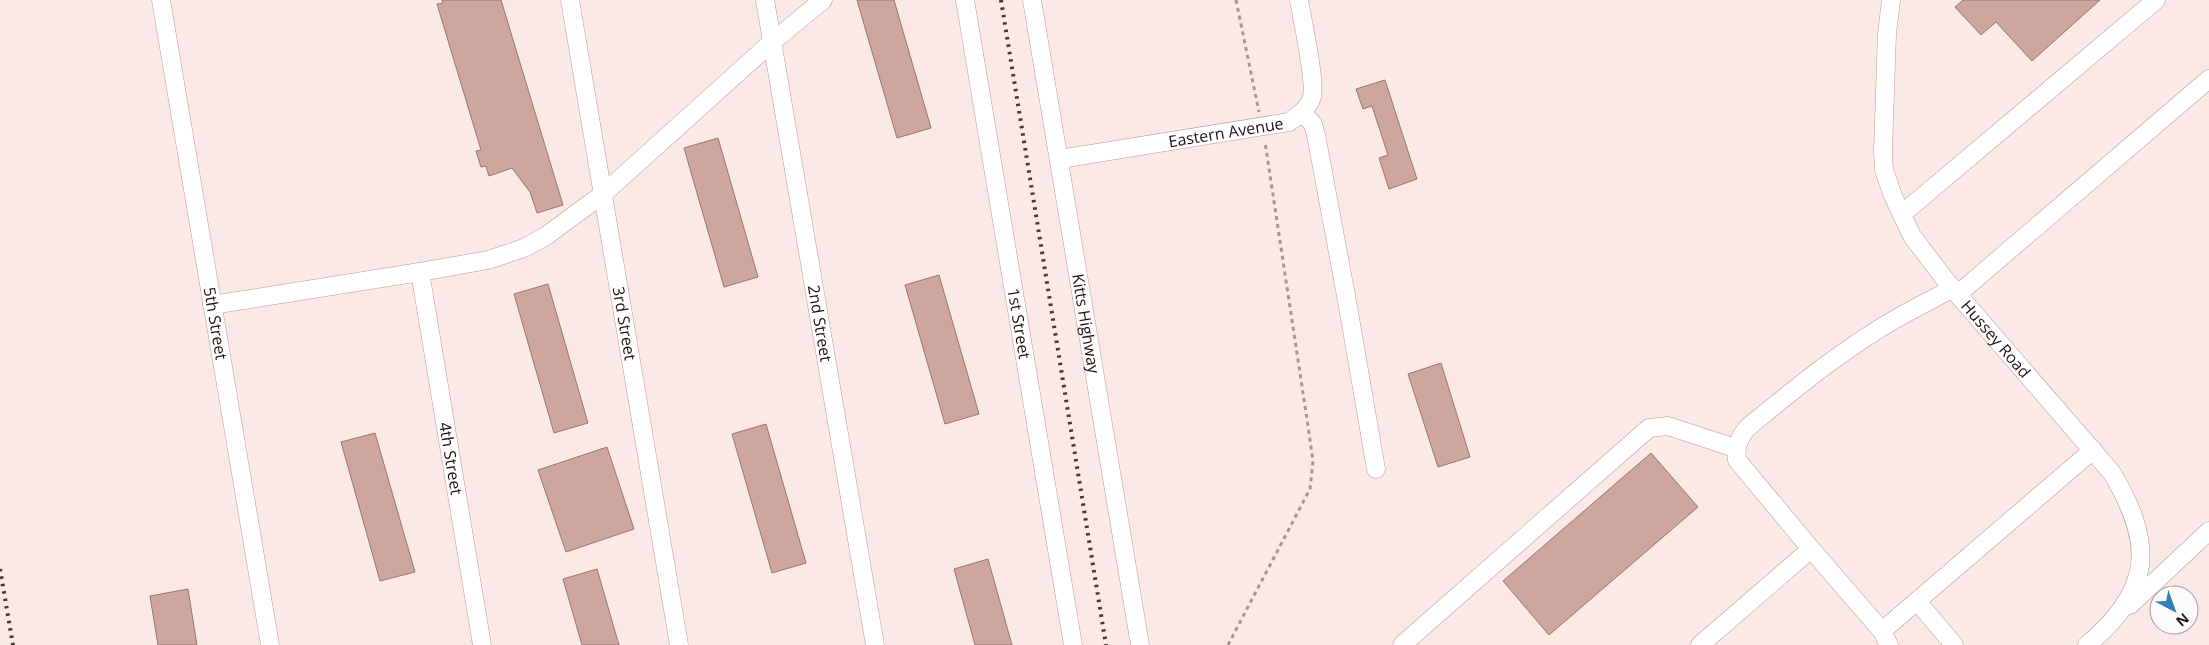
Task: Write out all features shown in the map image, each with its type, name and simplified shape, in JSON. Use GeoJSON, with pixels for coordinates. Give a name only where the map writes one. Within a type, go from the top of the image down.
{"type":"FeatureCollection","features":[{"type":"Feature","properties":{"kind":"street","name":"5th Street"},"geometry":{"type":"LineString","coordinates":[[161,0],[270,645]]}},
{"type":"Feature","properties":{"kind":"street","name":"3rd Street"},"geometry":{"type":"LineString","coordinates":[[570,0],[679,645]]}},
{"type":"Feature","properties":{"kind":"street","name":"2nd Street"},"geometry":{"type":"LineString","coordinates":[[765,0],[875,645]]}},
{"type":"Feature","properties":{"kind":"street"},"geometry":{"type":"LineString","coordinates":[[212,305],[488,260],[524,248],[546,236],[603,194],[772,42],[823,0]]}},
{"type":"Feature","properties":{"kind":"street","name":"1st Street"},"geometry":{"type":"LineString","coordinates":[[965,0],[1073,645]]}},
{"type":"Feature","properties":{"kind":"street","name":"Kitts Highway"},"geometry":{"type":"LineString","coordinates":[[1032,0],[1140,645]]}},
{"type":"Feature","properties":{"kind":"street","name":"Eastern Avenue"},"geometry":{"type":"LineString","coordinates":[[1060,159],[1262,128],[1289,122],[1303,113],[1312,96],[1299,0]]}},
{"type":"Feature","properties":{"kind":"street","name":"Hussey Road"},"geometry":{"type":"LineString","coordinates":[[1891,0],[1887,34],[1884,170],[1912,236],[1956,291],[2112,473],[2129,501],[2139,532],[2142,560],[2134,589],[2120,614],[2087,645]]}},
{"type":"Feature","properties":{"kind":"street"},"geometry":{"type":"LineString","coordinates":[[1902,214],[2156,0]]}},
{"type":"Feature","properties":{"kind":"street"},"geometry":{"type":"LineString","coordinates":[[2093,450],[1917,601],[1886,638],[1743,469],[1737,460],[1735,448],[1747,428],[1809,377],[1898,317],[1956,291],[2209,80]]}},
{"type":"Feature","properties":{"kind":"street"},"geometry":{"type":"LineString","coordinates":[[1303,113],[1313,124],[1316,135],[1348,301],[1376,469]]}},
{"type":"Feature","properties":{"kind":"street","name":"4th Street"},"geometry":{"type":"LineString","coordinates":[[420,272],[482,645]]}},
{"type":"Feature","properties":{"kind":"street"},"geometry":{"type":"LineString","coordinates":[[1402,645],[1649,428],[1668,426],[1735,448]]}},
{"type":"Feature","properties":{"kind":"street"},"geometry":{"type":"LineString","coordinates":[[2120,614],[2209,531]]}},
{"type":"Feature","properties":{"kind":"street"},"geometry":{"type":"LineString","coordinates":[[1700,645],[1811,549]]}},
{"type":"Feature","properties":{"kind":"street"},"geometry":{"type":"LineString","coordinates":[[1917,601],[1954,645]]}},
{"type":"Feature","properties":{"kind":"path"},"geometry":{"type":"LineString","coordinates":[[1228,645],[1310,489],[1312,474],[1308,426],[1262,128],[1236,0]]}},
{"type":"Feature","properties":{"kind":"building"},"geometry":{"type":"Polygon","coordinates":[[[442,0],[501,0],[563,205],[537,213],[530,192],[512,168],[489,176],[486,166],[481,167],[476,151],[481,150],[437,4],[443,3],[442,0]]]}},
{"type":"Feature","properties":{"kind":"building"},"geometry":{"type":"Polygon","coordinates":[[[857,0],[894,0],[931,128],[897,138],[857,0]]]}},
{"type":"Feature","properties":{"kind":"building"},"geometry":{"type":"Polygon","coordinates":[[[1963,0],[2100,0],[2032,61],[1996,22],[1981,35],[1955,7],[1963,0]]]}},
{"type":"Feature","properties":{"kind":"building"},"geometry":{"type":"Polygon","coordinates":[[[1385,80],[1417,179],[1389,189],[1379,158],[1388,155],[1372,106],[1363,109],[1356,89],[1385,80]]]}},
{"type":"Feature","properties":{"kind":"building"},"geometry":{"type":"Polygon","coordinates":[[[718,138],[758,277],[724,287],[684,148],[718,138]]]}},
{"type":"Feature","properties":{"kind":"building"},"geometry":{"type":"Polygon","coordinates":[[[939,275],[979,414],[945,424],[905,285],[939,275]]]}},
{"type":"Feature","properties":{"kind":"building"},"geometry":{"type":"Polygon","coordinates":[[[548,284],[588,423],[554,433],[514,294],[548,284]]]}},
{"type":"Feature","properties":{"kind":"building"},"geometry":{"type":"Polygon","coordinates":[[[1441,363],[1470,457],[1438,467],[1408,374],[1441,363]]]}},
{"type":"Feature","properties":{"kind":"building"},"geometry":{"type":"Polygon","coordinates":[[[766,424],[806,563],[772,573],[732,434],[766,424]]]}},
{"type":"Feature","properties":{"kind":"building"},"geometry":{"type":"Polygon","coordinates":[[[375,433],[415,572],[380,581],[341,442],[375,433]]]}},
{"type":"Feature","properties":{"kind":"building"},"geometry":{"type":"Polygon","coordinates":[[[607,447],[634,529],[566,552],[538,470],[607,447]]]}},
{"type":"Feature","properties":{"kind":"building"},"geometry":{"type":"Polygon","coordinates":[[[1651,453],[1698,507],[1549,635],[1503,581],[1651,453]]]}},
{"type":"Feature","properties":{"kind":"building"},"geometry":{"type":"Polygon","coordinates":[[[988,559],[1012,645],[975,645],[954,569],[988,559]]]}},
{"type":"Feature","properties":{"kind":"building"},"geometry":{"type":"Polygon","coordinates":[[[597,569],[619,645],[582,645],[563,579],[597,569]]]}},
{"type":"Feature","properties":{"kind":"building"},"geometry":{"type":"Polygon","coordinates":[[[188,589],[197,645],[158,645],[150,596],[188,589]]]}},
{"type":"Feature","properties":{"kind":"railway"},"geometry":{"type":"LineString","coordinates":[[1001,0],[1106,645]]}},
{"type":"Feature","properties":{"kind":"railway"},"geometry":{"type":"LineString","coordinates":[[0,569],[13,645]]}}]}
